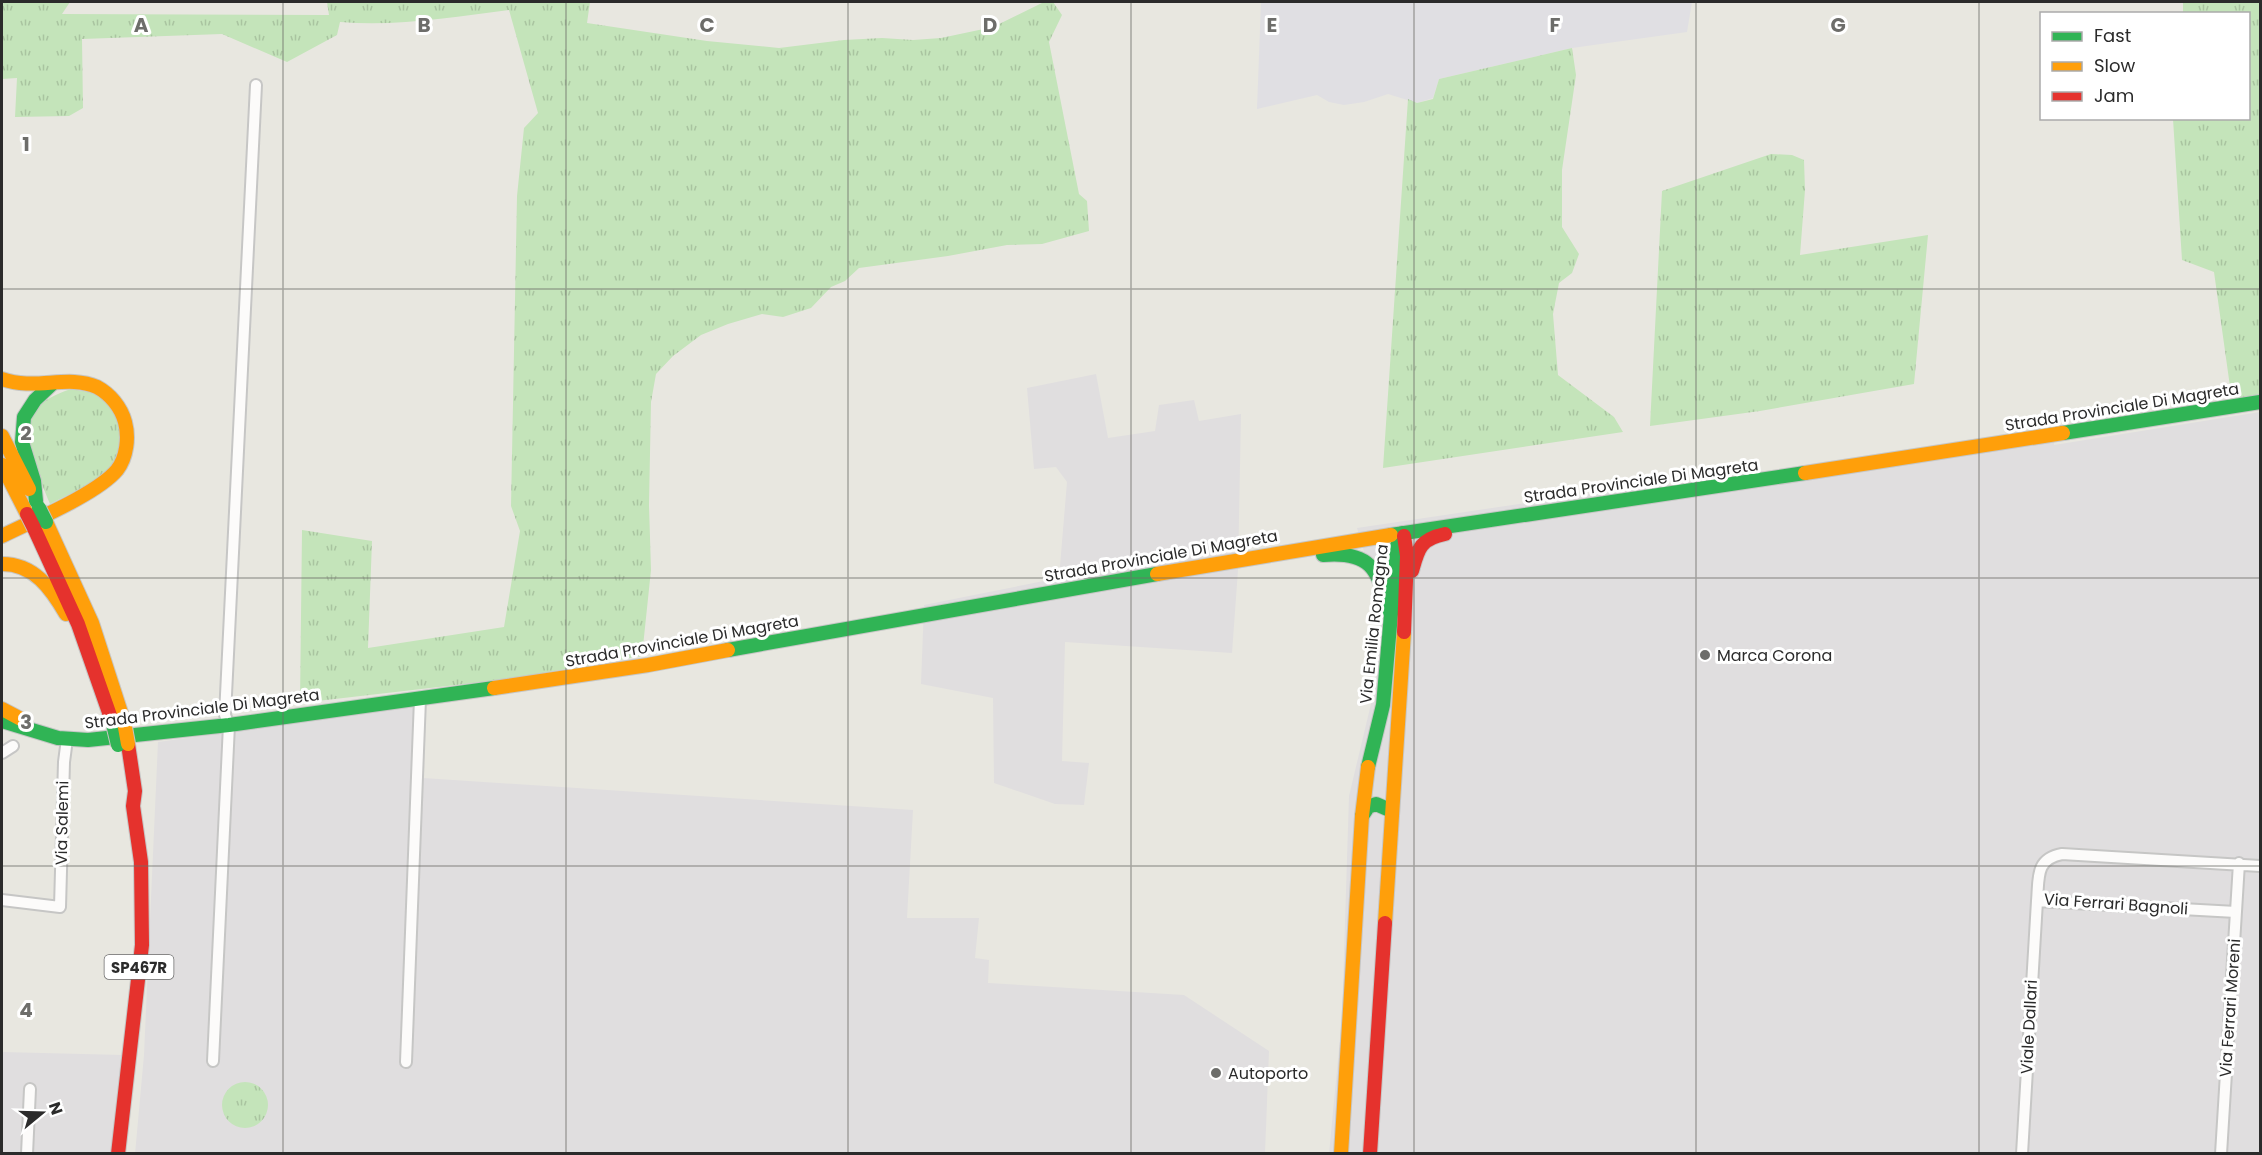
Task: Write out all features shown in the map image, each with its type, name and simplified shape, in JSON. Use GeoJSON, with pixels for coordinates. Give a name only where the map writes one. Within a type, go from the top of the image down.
{"type":"FeatureCollection","features":[{"type":"Feature","properties":{"kind":"main road"},"geometry":{"type":"LineString","coordinates":[[2,379],[26,385],[82,382],[98,388],[114,400],[124,418],[128,437],[125,454],[116,470],[98,486],[2,536]]}},
{"type":"Feature","properties":{"kind":"main road"},"geometry":{"type":"LineString","coordinates":[[34,508],[34,481],[22,442],[24,417],[35,400],[52,384]]}},
{"type":"Feature","properties":{"kind":"main road","name":"Strada Provinciale Di Magreta"},"geometry":{"type":"LineString","coordinates":[[67,739],[88,740],[229,725],[648,665],[1063,589],[1402,533],[1659,496],[2260,402]]}},
{"type":"Feature","properties":{"kind":"main road","name":"SP467R"},"geometry":{"type":"LineString","coordinates":[[2,436],[34,508],[51,561],[118,723]]}},
{"type":"Feature","properties":{"kind":"main road","name":"SP467R"},"geometry":{"type":"LineString","coordinates":[[2,465],[34,508]]}},
{"type":"Feature","properties":{"kind":"main road"},"geometry":{"type":"LineString","coordinates":[[1407,588],[1418,548],[1426,540],[1438,536],[1505,526],[1513,522],[1515,516]]}},
{"type":"Feature","properties":{"kind":"main road","name":"SP467R"},"geometry":{"type":"LineString","coordinates":[[40,525],[92,623],[135,791],[133,806],[141,862],[142,945],[118,1154]]}},
{"type":"Feature","properties":{"kind":"main road","name":"Via Emilia Romagna"},"geometry":{"type":"LineString","coordinates":[[1371,1154],[1407,588],[1406,541],[1402,533]]}},
{"type":"Feature","properties":{"kind":"main road","name":"Via Emilia Romagna"},"geometry":{"type":"LineString","coordinates":[[1341,1154],[1362,816],[1369,759],[1383,705],[1397,546],[1402,533]]}},
{"type":"Feature","properties":{"kind":"main road"},"geometry":{"type":"LineString","coordinates":[[1262,556],[1283,560],[1338,552],[1353,554],[1367,560],[1383,587],[1390,620]]}},
{"type":"Feature","properties":{"kind":"main road"},"geometry":{"type":"LineString","coordinates":[[2,564],[21,565],[36,575],[51,591],[75,630],[86,643]]}},
{"type":"Feature","properties":{"kind":"main road"},"geometry":{"type":"LineString","coordinates":[[2,710],[67,739]]}},
{"type":"Feature","properties":{"kind":"main road"},"geometry":{"type":"LineString","coordinates":[[2,721],[67,739]]}},
{"type":"Feature","properties":{"kind":"main road"},"geometry":{"type":"LineString","coordinates":[[1362,816],[1368,807],[1376,804],[1392,811]]}},
{"type":"Feature","properties":{"kind":"street"},"geometry":{"type":"LineString","coordinates":[[213,1061],[229,725],[225,715],[256,85]]}},
{"type":"Feature","properties":{"kind":"street"},"geometry":{"type":"LineString","coordinates":[[406,1062],[420,699]]}},
{"type":"Feature","properties":{"kind":"street","name":"Via Salemi"},"geometry":{"type":"LineString","coordinates":[[2,900],[60,907],[64,762],[67,739]]}},
{"type":"Feature","properties":{"kind":"street"},"geometry":{"type":"LineString","coordinates":[[2,753],[13,746]]}},
{"type":"Feature","properties":{"kind":"street","name":"Via Ferrari Bagnoli"},"geometry":{"type":"LineString","coordinates":[[2236,912],[2037,901],[2040,868],[2045,860],[2061,854],[2260,866]]}},
{"type":"Feature","properties":{"kind":"street","name":"Via Ferrari Moreni"},"geometry":{"type":"LineString","coordinates":[[2221,1154],[2239,863]]}},
{"type":"Feature","properties":{"kind":"street","name":"Viale Dallari"},"geometry":{"type":"LineString","coordinates":[[2022,1154],[2037,901]]}},
{"type":"Feature","properties":{"kind":"street"},"geometry":{"type":"LineString","coordinates":[[27,1154],[30,1089]]}},
{"type":"Feature","properties":{"kind":"shaded area"},"geometry":{"type":"Polygon","coordinates":[[[1261,2],[1692,2],[1687,32],[1572,48],[1439,79],[1433,98],[1417,103],[1388,94],[1364,102],[1344,105],[1329,102],[1317,95],[1257,109],[1261,2]]]}},
{"type":"Feature","properties":{"kind":"shaded area"},"geometry":{"type":"Polygon","coordinates":[[[1096,374],[1108,438],[1155,431],[1159,405],[1194,400],[1199,421],[1241,414],[1238,570],[1232,653],[1065,642],[1062,761],[1089,763],[1084,805],[1055,804],[994,783],[993,698],[921,684],[924,605],[1059,578],[1067,482],[1056,467],[1034,469],[1027,388],[1096,374]]]}},
{"type":"Feature","properties":{"kind":"shaded area"},"geometry":{"type":"Polygon","coordinates":[[[2260,412],[2260,1153],[1329,1154],[1342,1017],[1349,796],[1376,683],[1379,615],[1373,582],[1357,528],[1654,484],[1673,486],[2055,427],[2054,445],[2260,412]]]}},
{"type":"Feature","properties":{"kind":"shaded area"},"geometry":{"type":"Polygon","coordinates":[[[426,705],[423,778],[913,810],[907,918],[979,918],[975,958],[989,960],[988,983],[1184,995],[1269,1051],[1265,1153],[135,1154],[144,1055],[158,742],[426,705]]]}},
{"type":"Feature","properties":{"kind":"shaded area"},"geometry":{"type":"Polygon","coordinates":[[[2,1052],[123,1055],[114,1153],[2,1154],[2,1052]]]}},
{"type":"Feature","properties":{"kind":"green space"},"geometry":{"type":"Polygon","coordinates":[[[2,2],[70,2],[62,14],[329,15],[327,2],[590,2],[587,23],[707,41],[779,48],[844,40],[941,38],[993,27],[1044,2],[1053,2],[1062,15],[1049,42],[1079,194],[1087,201],[1089,231],[1042,244],[1007,245],[948,256],[859,268],[845,281],[831,287],[811,308],[783,317],[762,314],[728,324],[701,335],[673,356],[656,374],[651,402],[649,505],[651,570],[642,656],[508,679],[300,703],[302,530],[372,541],[368,648],[504,627],[520,531],[511,506],[517,196],[524,128],[538,113],[509,10],[403,22],[340,22],[337,35],[287,62],[222,34],[82,39],[83,108],[69,116],[15,117],[17,78],[2,79],[2,2]]]}},
{"type":"Feature","properties":{"kind":"green space"},"geometry":{"type":"Polygon","coordinates":[[[2183,2],[2260,2],[2260,396],[2232,401],[2214,272],[2182,260],[2173,120],[2250,120],[2250,12],[2183,12],[2183,2]]]}},
{"type":"Feature","properties":{"kind":"green space"},"geometry":{"type":"Polygon","coordinates":[[[1572,48],[1576,75],[1562,170],[1562,227],[1579,254],[1572,273],[1559,283],[1553,314],[1558,375],[1614,417],[1623,432],[1383,468],[1408,99],[1417,103],[1433,99],[1439,79],[1572,48]]]}},
{"type":"Feature","properties":{"kind":"green space"},"geometry":{"type":"Polygon","coordinates":[[[1771,154],[1792,155],[1804,160],[1805,190],[1800,255],[1928,235],[1914,384],[1760,411],[1650,426],[1662,191],[1771,154]]]}},
{"type":"Feature","properties":{"kind":"green space"},"geometry":{"type":"Polygon","coordinates":[[[71,389],[85,391],[106,400],[116,415],[121,443],[115,461],[104,474],[50,504],[30,452],[29,422],[36,409],[50,398],[71,389]]]}},
{"type":"Feature","properties":{"kind":"green space"},"geometry":{"type":"Polygon","coordinates":[[[245,1082],[261,1089],[268,1105],[261,1121],[245,1128],[229,1121],[222,1105],[229,1089],[245,1082]]]}},
{"type":"Feature","properties":{"kind":"traffic: fast"},"geometry":{"type":"LineString","coordinates":[[36,501],[34,481],[22,442],[24,417],[35,400],[52,384]]}},
{"type":"Feature","properties":{"kind":"traffic: fast"},"geometry":{"type":"LineString","coordinates":[[2063,433],[2260,402]]}},
{"type":"Feature","properties":{"kind":"traffic: fast"},"geometry":{"type":"LineString","coordinates":[[1391,535],[1805,473]]}},
{"type":"Feature","properties":{"kind":"traffic: fast"},"geometry":{"type":"LineString","coordinates":[[39,508],[46,522]]}},
{"type":"Feature","properties":{"kind":"traffic: fast"},"geometry":{"type":"LineString","coordinates":[[1368,767],[1383,705],[1397,546],[1402,533]]}},
{"type":"Feature","properties":{"kind":"traffic: fast"},"geometry":{"type":"LineString","coordinates":[[1323,555],[1351,556],[1369,565],[1381,583],[1388,610]]}},
{"type":"Feature","properties":{"kind":"traffic: fast"},"geometry":{"type":"LineString","coordinates":[[728,650],[1157,574]]}},
{"type":"Feature","properties":{"kind":"traffic: fast"},"geometry":{"type":"LineString","coordinates":[[2,721],[58,738],[88,740],[229,725],[494,688]]}},
{"type":"Feature","properties":{"kind":"traffic: fast"},"geometry":{"type":"LineString","coordinates":[[113,724],[118,745]]}},
{"type":"Feature","properties":{"kind":"traffic: fast"},"geometry":{"type":"LineString","coordinates":[[1362,816],[1368,807],[1376,804],[1392,811]]}},
{"type":"Feature","properties":{"kind":"traffic: slow"},"geometry":{"type":"LineString","coordinates":[[2,379],[27,383],[75,382],[97,387],[111,397],[118,406],[127,434],[125,453],[120,465],[108,479],[80,497],[2,536]]}},
{"type":"Feature","properties":{"kind":"traffic: slow"},"geometry":{"type":"LineString","coordinates":[[1805,473],[2063,433]]}},
{"type":"Feature","properties":{"kind":"traffic: slow"},"geometry":{"type":"LineString","coordinates":[[2,436],[29,489]]}},
{"type":"Feature","properties":{"kind":"traffic: slow"},"geometry":{"type":"LineString","coordinates":[[2,465],[27,514]]}},
{"type":"Feature","properties":{"kind":"traffic: slow"},"geometry":{"type":"LineString","coordinates":[[46,522],[92,623],[124,722]]}},
{"type":"Feature","properties":{"kind":"traffic: slow"},"geometry":{"type":"LineString","coordinates":[[1157,574],[1391,535]]}},
{"type":"Feature","properties":{"kind":"traffic: slow"},"geometry":{"type":"LineString","coordinates":[[2,564],[23,568],[40,579],[66,614]]}},
{"type":"Feature","properties":{"kind":"traffic: slow"},"geometry":{"type":"LineString","coordinates":[[1385,923],[1404,632]]}},
{"type":"Feature","properties":{"kind":"traffic: slow"},"geometry":{"type":"LineString","coordinates":[[494,688],[648,665],[728,650]]}},
{"type":"Feature","properties":{"kind":"traffic: slow"},"geometry":{"type":"LineString","coordinates":[[2,709],[21,719]]}},
{"type":"Feature","properties":{"kind":"traffic: slow"},"geometry":{"type":"LineString","coordinates":[[124,722],[128,744]]}},
{"type":"Feature","properties":{"kind":"traffic: slow"},"geometry":{"type":"LineString","coordinates":[[1341,1154],[1362,816],[1368,767]]}},
{"type":"Feature","properties":{"kind":"traffic: jam"},"geometry":{"type":"LineString","coordinates":[[27,514],[34,528]]}},
{"type":"Feature","properties":{"kind":"traffic: jam"},"geometry":{"type":"LineString","coordinates":[[34,528],[78,624],[113,724]]}},
{"type":"Feature","properties":{"kind":"traffic: jam"},"geometry":{"type":"LineString","coordinates":[[1412,571],[1421,546],[1430,539],[1445,534]]}},
{"type":"Feature","properties":{"kind":"traffic: jam"},"geometry":{"type":"LineString","coordinates":[[1404,536],[1407,556],[1404,632]]}},
{"type":"Feature","properties":{"kind":"traffic: jam"},"geometry":{"type":"LineString","coordinates":[[118,1154],[142,945],[141,862],[133,806],[135,791],[128,744]]}},
{"type":"Feature","properties":{"kind":"traffic: jam"},"geometry":{"type":"LineString","coordinates":[[1370,1154],[1385,923]]}},
{"type":"Feature","properties":{"kind":"place","name":"Marca Corona"},"geometry":{"type":"Point","coordinates":[1705,655]}},
{"type":"Feature","properties":{"kind":"place","name":"Autoporto"},"geometry":{"type":"Point","coordinates":[1216,1073]}}]}
